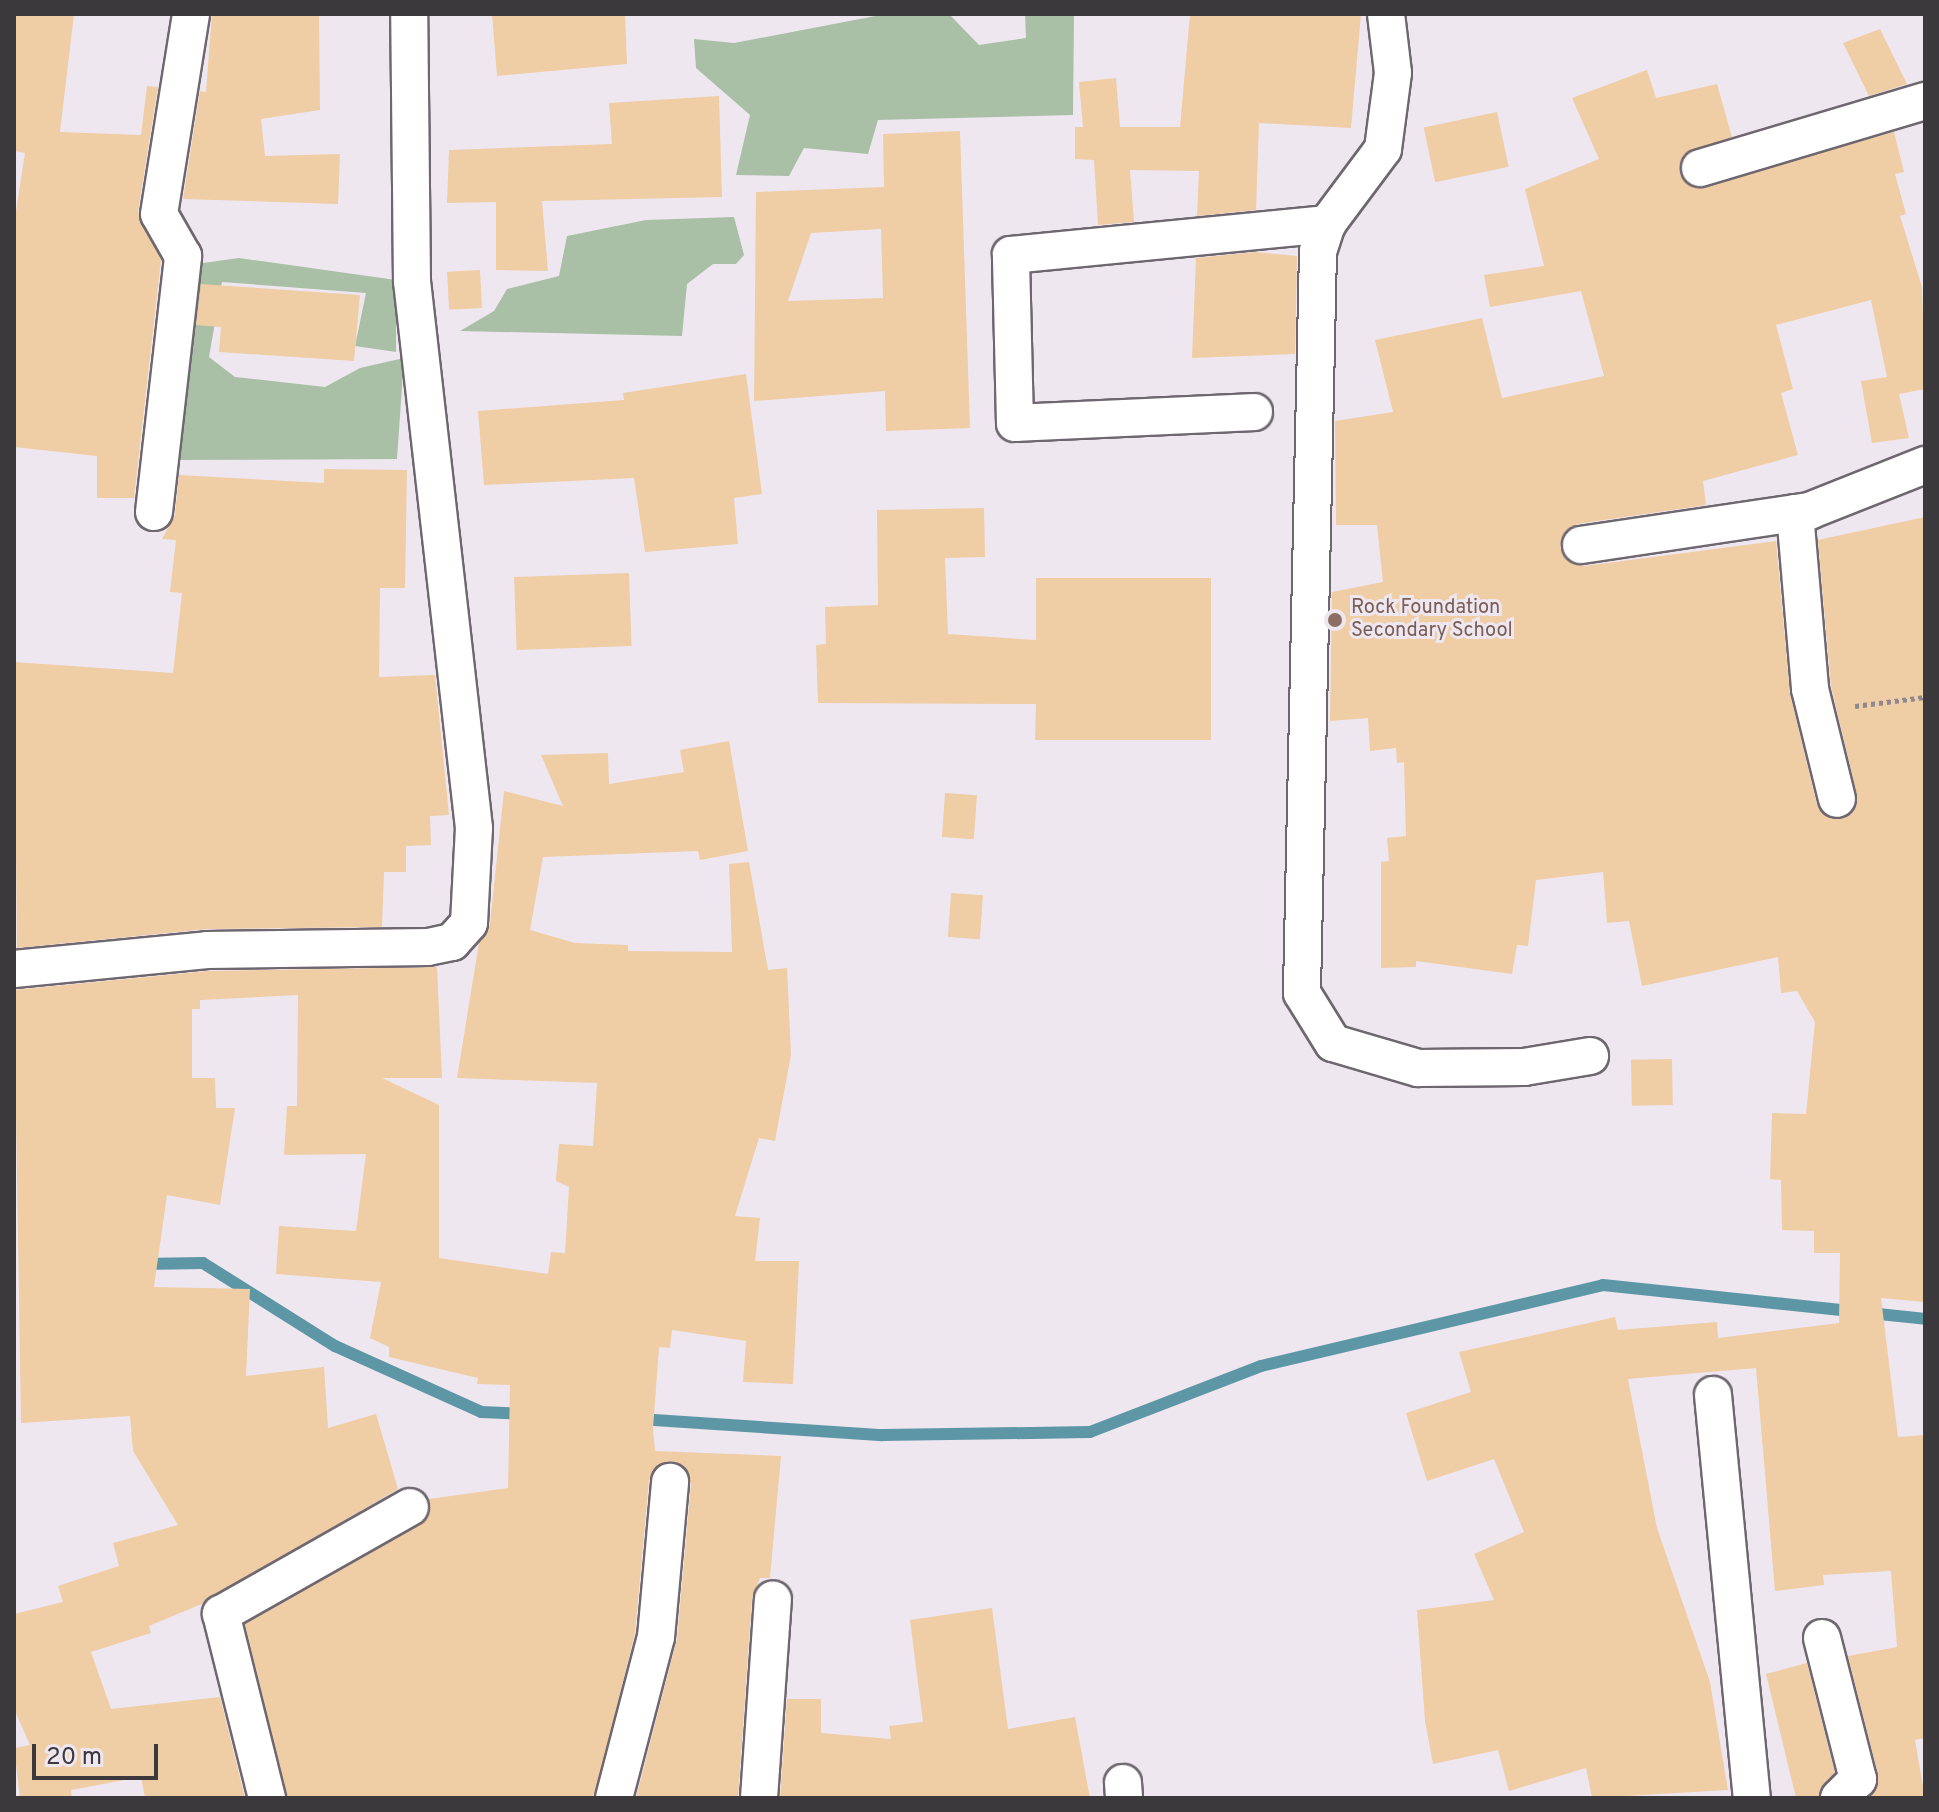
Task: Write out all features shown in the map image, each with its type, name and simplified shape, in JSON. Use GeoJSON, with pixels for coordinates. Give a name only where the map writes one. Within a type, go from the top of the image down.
{"type":"FeatureCollection","features":[{"type":"Feature","properties":{"kind":"street"},"geometry":{"type":"LineString","coordinates":[[154,512],[183,256],[159,214],[191,14]]}},
{"type":"Feature","properties":{"kind":"street"},"geometry":{"type":"LineString","coordinates":[[14,969],[207,950],[428,947],[452,942],[469,923],[474,828],[412,281],[409,14]]}},
{"type":"Feature","properties":{"kind":"street"},"geometry":{"type":"LineString","coordinates":[[1386,14],[1393,73],[1383,149],[1327,224],[1318,251],[1303,683],[1302,993],[1333,1043],[1418,1068],[1524,1067],[1590,1056]]}},
{"type":"Feature","properties":{"kind":"street"},"geometry":{"type":"LineString","coordinates":[[1700,168],[1925,101]]}},
{"type":"Feature","properties":{"kind":"street"},"geometry":{"type":"LineString","coordinates":[[1254,412],[1015,423],[1011,255],[1327,224]]}},
{"type":"Feature","properties":{"kind":"street"},"geometry":{"type":"LineString","coordinates":[[1581,545],[1795,513],[1925,465]]}},
{"type":"Feature","properties":{"kind":"street"},"geometry":{"type":"LineString","coordinates":[[1795,513],[1815,708],[1837,799]]}},
{"type":"Feature","properties":{"kind":"street"},"geometry":{"type":"LineString","coordinates":[[1713,1395],[1752,1798]]}},
{"type":"Feature","properties":{"kind":"street"},"geometry":{"type":"LineString","coordinates":[[614,1798],[656,1637],[670,1482]]}},
{"type":"Feature","properties":{"kind":"street"},"geometry":{"type":"LineString","coordinates":[[267,1798],[221,1614],[410,1507]]}},
{"type":"Feature","properties":{"kind":"street"},"geometry":{"type":"LineString","coordinates":[[759,1798],[773,1599]]}},
{"type":"Feature","properties":{"kind":"street"},"geometry":{"type":"LineString","coordinates":[[1822,1638],[1858,1779],[1839,1798]]}},
{"type":"Feature","properties":{"kind":"path"},"geometry":{"type":"LineString","coordinates":[[1815,708],[1925,697]]}},
{"type":"Feature","properties":{"kind":"green space"},"geometry":{"type":"Polygon","coordinates":[[[886,14],[949,14],[979,45],[1026,38],[1025,14],[1074,14],[1073,115],[878,120],[868,154],[804,148],[789,176],[736,175],[750,115],[696,68],[694,39],[734,43],[886,14]]]}},
{"type":"Feature","properties":{"kind":"green space"},"geometry":{"type":"Polygon","coordinates":[[[734,217],[744,255],[736,264],[713,264],[687,284],[682,336],[460,331],[494,311],[507,289],[559,276],[567,236],[646,220],[734,217]]]}},
{"type":"Feature","properties":{"kind":"green space"},"geometry":{"type":"Polygon","coordinates":[[[239,258],[396,280],[396,352],[355,346],[366,293],[222,282],[209,357],[235,377],[325,387],[360,368],[404,358],[397,459],[176,460],[189,265],[239,258]]]}},
{"type":"Feature","properties":{"kind":"building"},"geometry":{"type":"Polygon","coordinates":[[[14,14],[74,14],[60,132],[141,135],[147,86],[158,87],[138,211],[161,260],[134,498],[97,498],[97,456],[14,447],[14,224],[25,153],[14,151],[14,14]]]}},
{"type":"Feature","properties":{"kind":"building"},"geometry":{"type":"Polygon","coordinates":[[[212,14],[319,14],[320,110],[261,119],[265,156],[340,154],[338,204],[183,199],[200,91],[206,92],[212,14]]]}},
{"type":"Feature","properties":{"kind":"building"},"geometry":{"type":"Polygon","coordinates":[[[492,14],[625,14],[627,64],[497,76],[492,14]]]}},
{"type":"Feature","properties":{"kind":"building"},"geometry":{"type":"Polygon","coordinates":[[[1190,14],[1361,14],[1351,128],[1259,123],[1256,210],[1197,216],[1199,171],[1130,170],[1134,222],[1098,225],[1094,160],[1075,159],[1075,127],[1083,127],[1079,82],[1116,78],[1120,127],[1180,127],[1190,14]]]}},
{"type":"Feature","properties":{"kind":"building"},"geometry":{"type":"Polygon","coordinates":[[[1880,29],[1907,84],[1869,96],[1843,43],[1880,29]]]}},
{"type":"Feature","properties":{"kind":"building"},"geometry":{"type":"Polygon","coordinates":[[[1647,70],[1656,98],[1717,84],[1732,137],[1684,154],[1680,173],[1694,188],[1894,132],[1904,172],[1895,174],[1906,214],[1900,216],[1922,287],[1925,389],[1899,394],[1909,438],[1872,443],[1861,381],[1887,377],[1871,300],[1776,325],[1793,389],[1781,393],[1798,455],[1703,481],[1706,505],[1577,524],[1560,547],[1565,559],[1584,566],[1776,541],[1790,694],[1817,805],[1841,819],[1852,814],[1857,795],[1831,686],[1818,540],[1925,517],[1925,1302],[1881,1298],[1898,1437],[1925,1435],[1925,1738],[1915,1740],[1925,1798],[1869,1798],[1878,1774],[1848,1656],[1897,1647],[1891,1571],[1823,1575],[1824,1585],[1775,1591],[1756,1368],[1628,1379],[1657,1528],[1710,1682],[1728,1790],[1592,1798],[1586,1768],[1509,1791],[1498,1750],[1433,1764],[1425,1721],[1417,1610],[1494,1600],[1474,1554],[1524,1532],[1494,1459],[1427,1481],[1406,1413],[1471,1392],[1459,1352],[1615,1317],[1618,1330],[1717,1322],[1718,1338],[1839,1323],[1840,1253],[1814,1253],[1814,1231],[1782,1230],[1781,1180],[1770,1179],[1772,1113],[1806,1114],[1815,1022],[1797,991],[1781,993],[1778,957],[1642,986],[1629,921],[1607,923],[1603,872],[1536,880],[1528,946],[1517,945],[1512,974],[1416,961],[1416,967],[1381,968],[1381,862],[1389,861],[1387,838],[1406,836],[1404,762],[1397,763],[1396,748],[1370,751],[1368,718],[1330,721],[1332,592],[1383,582],[1377,525],[1336,525],[1335,421],[1393,412],[1375,340],[1482,318],[1502,398],[1604,376],[1581,291],[1490,307],[1484,275],[1544,266],[1525,189],[1599,159],[1572,98],[1647,70]]]}},
{"type":"Feature","properties":{"kind":"building"},"geometry":{"type":"Polygon","coordinates":[[[719,96],[722,197],[542,201],[548,271],[496,270],[496,202],[447,203],[449,150],[612,144],[609,103],[719,96]]]}},
{"type":"Feature","properties":{"kind":"building"},"geometry":{"type":"Polygon","coordinates":[[[1497,112],[1509,167],[1435,182],[1424,128],[1497,112]]]}},
{"type":"Feature","properties":{"kind":"building"},"geometry":{"type":"Polygon","coordinates":[[[960,131],[970,428],[886,431],[885,391],[754,401],[756,192],[884,187],[883,134],[960,131]],[[881,229],[811,233],[788,301],[883,298],[881,229]]]}},
{"type":"Feature","properties":{"kind":"building"},"geometry":{"type":"Polygon","coordinates":[[[1255,252],[1297,256],[1295,354],[1192,358],[1196,258],[1255,252]]]}},
{"type":"Feature","properties":{"kind":"building"},"geometry":{"type":"Polygon","coordinates":[[[480,270],[482,308],[449,310],[447,272],[480,270]]]}},
{"type":"Feature","properties":{"kind":"building"},"geometry":{"type":"Polygon","coordinates":[[[201,284],[360,295],[354,361],[219,352],[221,327],[196,325],[201,284]]]}},
{"type":"Feature","properties":{"kind":"building"},"geometry":{"type":"Polygon","coordinates":[[[746,374],[762,494],[734,498],[738,544],[645,552],[634,478],[484,485],[478,411],[624,400],[623,393],[746,374]]]}},
{"type":"Feature","properties":{"kind":"building"},"geometry":{"type":"Polygon","coordinates":[[[324,469],[407,470],[405,588],[380,588],[379,677],[435,675],[449,815],[430,816],[431,845],[406,846],[406,872],[384,872],[382,927],[207,929],[17,948],[14,662],[173,673],[182,593],[170,592],[176,540],[162,539],[175,515],[179,475],[324,483],[324,469]]]}},
{"type":"Feature","properties":{"kind":"building"},"geometry":{"type":"Polygon","coordinates":[[[984,508],[985,557],[945,558],[948,634],[1036,640],[1036,578],[1211,578],[1211,740],[1035,740],[1036,704],[818,703],[816,645],[826,644],[825,607],[878,605],[877,510],[984,508]]]}},
{"type":"Feature","properties":{"kind":"building"},"geometry":{"type":"Polygon","coordinates":[[[629,573],[632,646],[517,650],[514,577],[629,573]]]}},
{"type":"Feature","properties":{"kind":"building"},"geometry":{"type":"Polygon","coordinates":[[[729,741],[748,851],[700,860],[698,851],[543,857],[530,930],[575,943],[628,945],[628,951],[732,952],[729,864],[749,862],[768,970],[787,968],[791,1055],[775,1141],[759,1138],[735,1216],[760,1218],[755,1261],[799,1261],[793,1384],[743,1382],[746,1341],[672,1330],[670,1348],[659,1347],[653,1429],[655,1451],[781,1456],[770,1578],[760,1578],[752,1598],[738,1798],[636,1798],[677,1639],[691,1484],[683,1465],[671,1461],[649,1480],[635,1633],[594,1798],[287,1798],[245,1624],[420,1525],[429,1499],[508,1488],[510,1385],[477,1384],[478,1378],[389,1357],[389,1347],[370,1338],[381,1282],[276,1274],[279,1226],[356,1231],[366,1154],[284,1155],[287,1106],[297,1106],[298,995],[200,1000],[200,1009],[192,1009],[192,1078],[215,1078],[216,1108],[235,1108],[220,1205],[167,1195],[154,1287],[250,1289],[246,1376],[324,1367],[328,1428],[376,1414],[398,1489],[204,1603],[149,1626],[151,1633],[91,1652],[111,1709],[220,1697],[245,1798],[145,1798],[141,1777],[71,1790],[72,1798],[20,1798],[14,1748],[30,1745],[14,1709],[14,1614],[63,1602],[58,1586],[119,1566],[113,1543],[178,1525],[133,1451],[130,1416],[21,1423],[14,990],[208,971],[437,967],[442,1078],[382,1078],[439,1105],[439,1258],[548,1274],[551,1252],[565,1253],[569,1187],[556,1181],[559,1144],[593,1146],[597,1083],[457,1078],[479,943],[490,924],[504,791],[563,806],[541,755],[608,753],[609,784],[684,772],[680,750],[729,741]]]}},
{"type":"Feature","properties":{"kind":"building"},"geometry":{"type":"Polygon","coordinates":[[[945,793],[977,795],[974,839],[942,837],[945,793]]]}},
{"type":"Feature","properties":{"kind":"building"},"geometry":{"type":"Polygon","coordinates":[[[951,893],[983,895],[980,939],[948,937],[951,893]]]}},
{"type":"Feature","properties":{"kind":"building"},"geometry":{"type":"Polygon","coordinates":[[[1672,1059],[1673,1105],[1632,1106],[1631,1060],[1672,1059]]]}},
{"type":"Feature","properties":{"kind":"building"},"geometry":{"type":"Polygon","coordinates":[[[992,1608],[1008,1729],[1075,1717],[1090,1798],[780,1798],[787,1699],[821,1699],[821,1733],[891,1739],[889,1726],[923,1722],[910,1620],[992,1608]]]}},
{"type":"Feature","properties":{"kind":"building"},"geometry":{"type":"Polygon","coordinates":[[[1807,1663],[1835,1773],[1819,1798],[1796,1798],[1766,1674],[1807,1663]]]}},
{"type":"Feature","properties":{"kind":"waterway"},"geometry":{"type":"LineString","coordinates":[[142,1264],[203,1263],[335,1346],[481,1412],[525,1414]]}},
{"type":"Feature","properties":{"kind":"waterway"},"geometry":{"type":"LineString","coordinates":[[639,1419],[882,1435],[1090,1432],[1261,1366],[1603,1285],[1925,1319]]}},
{"type":"Feature","properties":{"kind":"place","name":"Rock Foundation Secondary School"},"geometry":{"type":"Point","coordinates":[1335,620]}}]}
